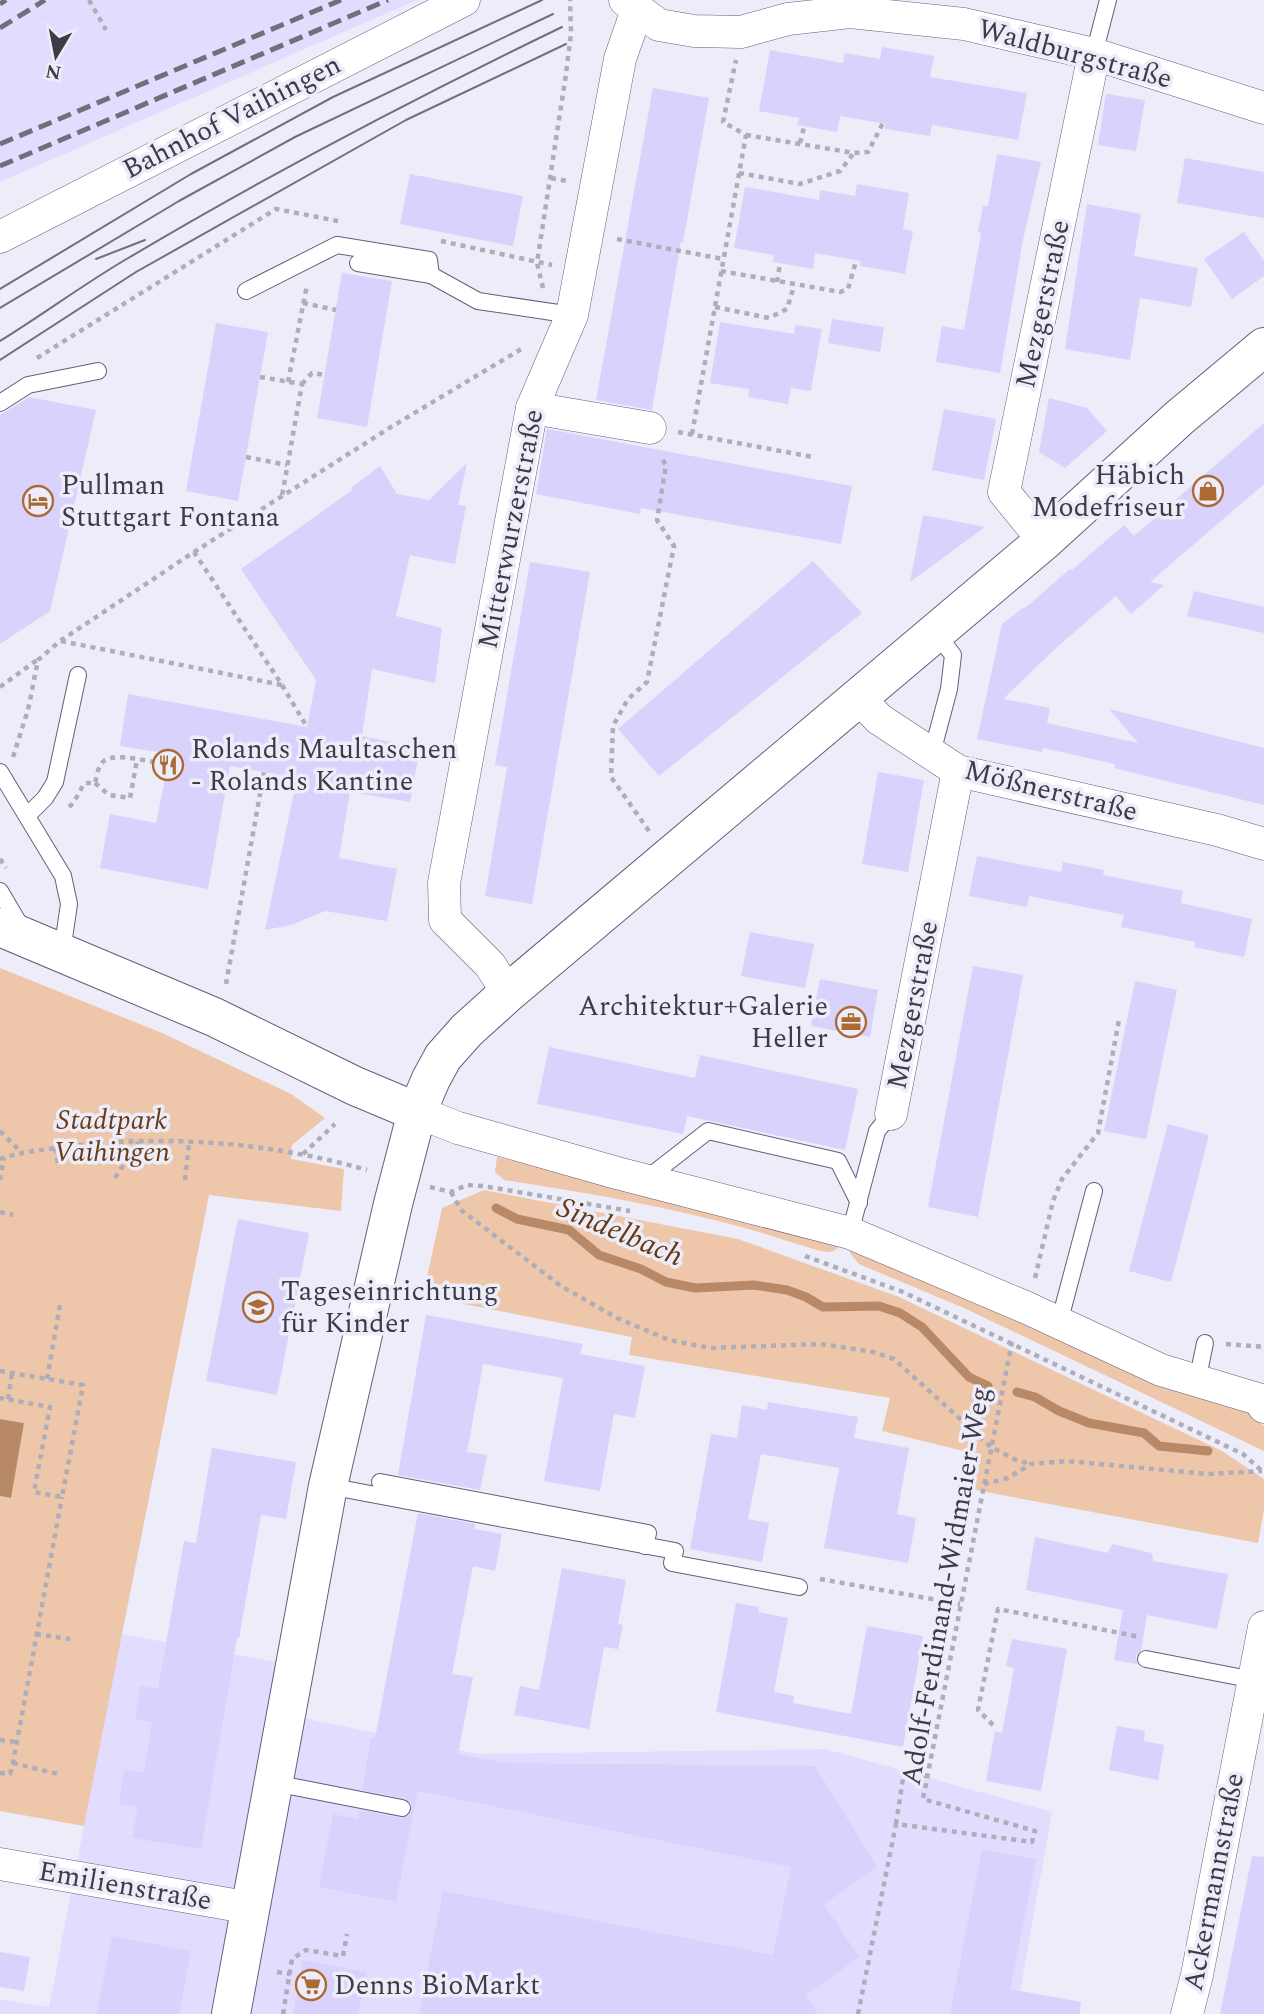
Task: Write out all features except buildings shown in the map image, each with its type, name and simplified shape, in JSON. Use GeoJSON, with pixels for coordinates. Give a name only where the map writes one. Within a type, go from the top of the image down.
{"type":"FeatureCollection","features":[{"type":"Feature","properties":{"kind":"main road"},"geometry":{"type":"LineString","coordinates":[[231,2014],[328,1486],[417,1112],[430,1079],[443,1057],[467,1030],[508,993],[1044,541],[1179,418],[1264,347]]}},
{"type":"Feature","properties":{"kind":"main road"},"geometry":{"type":"LineString","coordinates":[[30,939],[214,1017],[355,1086],[417,1112]]}},
{"type":"Feature","properties":{"kind":"street","name":"Bahnhof Vaihingen"},"geometry":{"type":"LineString","coordinates":[[0,237],[464,0]]}},
{"type":"Feature","properties":{"kind":"street","name":"Waldburgstraße"},"geometry":{"type":"LineString","coordinates":[[631,5],[659,25],[694,31],[741,32],[788,19],[850,12],[964,24],[1094,54],[1264,108]]}},
{"type":"Feature","properties":{"kind":"street","name":"Mitterwurzerstraße"},"geometry":{"type":"LineString","coordinates":[[508,993],[490,965],[445,920],[444,883],[532,408],[559,313],[587,234],[631,5]]}},
{"type":"Feature","properties":{"kind":"street","name":"Mezgerstraße"},"geometry":{"type":"LineString","coordinates":[[1044,541],[1004,492],[1094,54]]}},
{"type":"Feature","properties":{"kind":"street"},"geometry":{"type":"LineString","coordinates":[[532,408],[644,427]]}},
{"type":"Feature","properties":{"kind":"street","name":"Mößnerstraße"},"geometry":{"type":"LineString","coordinates":[[859,698],[879,719],[958,771],[1217,830],[1264,844]]}},
{"type":"Feature","properties":{"kind":"street","name":"Mezgerstraße"},"geometry":{"type":"LineString","coordinates":[[891,1114],[958,771]]}},
{"type":"Feature","properties":{"kind":"street"},"geometry":{"type":"LineString","coordinates":[[417,1112],[458,1128],[850,1233],[1030,1294],[1059,1323],[1161,1370],[1262,1401]]}},
{"type":"Feature","properties":{"kind":"street","name":"Ackermannstraße"},"geometry":{"type":"LineString","coordinates":[[1186,2014],[1197,1975],[1264,1627]]}},
{"type":"Feature","properties":{"kind":"street","name":"Emilienstraße"},"geometry":{"type":"LineString","coordinates":[[0,1864],[251,1908]]}},
{"type":"Feature","properties":{"kind":"lane"},"geometry":{"type":"LineString","coordinates":[[1094,54],[1108,0]]}},
{"type":"Feature","properties":{"kind":"lane"},"geometry":{"type":"LineString","coordinates":[[246,291],[337,245],[430,268],[478,301],[559,313]]}},
{"type":"Feature","properties":{"kind":"lane"},"geometry":{"type":"LineString","coordinates":[[358,263],[430,268]]}},
{"type":"Feature","properties":{"kind":"lane"},"geometry":{"type":"LineString","coordinates":[[0,402],[28,385],[98,370]]}},
{"type":"Feature","properties":{"kind":"lane"},"geometry":{"type":"LineString","coordinates":[[932,753],[949,689],[953,655],[936,633]]}},
{"type":"Feature","properties":{"kind":"lane"},"geometry":{"type":"LineString","coordinates":[[27,816],[45,798],[54,782],[78,676]]}},
{"type":"Feature","properties":{"kind":"lane"},"geometry":{"type":"LineString","coordinates":[[0,891],[30,939],[69,904],[63,876],[3,776]]}},
{"type":"Feature","properties":{"kind":"lane","name":"Mezgerstraße"},"geometry":{"type":"LineString","coordinates":[[850,1233],[877,1131],[891,1114]]}},
{"type":"Feature","properties":{"kind":"lane"},"geometry":{"type":"LineString","coordinates":[[645,1180],[708,1131],[838,1161],[859,1203]]}},
{"type":"Feature","properties":{"kind":"lane"},"geometry":{"type":"LineString","coordinates":[[1059,1323],[1094,1191]]}},
{"type":"Feature","properties":{"kind":"lane"},"geometry":{"type":"LineString","coordinates":[[1197,1382],[1205,1343]]}},
{"type":"Feature","properties":{"kind":"lane"},"geometry":{"type":"LineString","coordinates":[[380,1482],[648,1533],[645,1546]]}},
{"type":"Feature","properties":{"kind":"lane"},"geometry":{"type":"LineString","coordinates":[[328,1486],[675,1551],[672,1563],[799,1587]]}},
{"type":"Feature","properties":{"kind":"lane"},"geometry":{"type":"LineString","coordinates":[[1146,1659],[1254,1680]]}},
{"type":"Feature","properties":{"kind":"lane"},"geometry":{"type":"LineString","coordinates":[[274,1783],[402,1808]]}},
{"type":"Feature","properties":{"kind":"path"},"geometry":{"type":"LineString","coordinates":[[89,0],[106,30]]}},
{"type":"Feature","properties":{"kind":"path"},"geometry":{"type":"LineString","coordinates":[[0,687],[60,641],[194,552],[533,342],[559,313],[537,263],[569,50],[570,0]]}},
{"type":"Feature","properties":{"kind":"path"},"geometry":{"type":"LineString","coordinates":[[741,32],[723,122],[746,135],[854,153],[868,152],[883,124]]}},
{"type":"Feature","properties":{"kind":"path"},"geometry":{"type":"LineString","coordinates":[[800,143],[804,127]]}},
{"type":"Feature","properties":{"kind":"path"},"geometry":{"type":"LineString","coordinates":[[692,434],[746,135]]}},
{"type":"Feature","properties":{"kind":"path"},"geometry":{"type":"LineString","coordinates":[[739,173],[800,184],[840,171],[854,153]]}},
{"type":"Feature","properties":{"kind":"path"},"geometry":{"type":"LineString","coordinates":[[551,177],[558,179]]}},
{"type":"Feature","properties":{"kind":"path"},"geometry":{"type":"LineString","coordinates":[[34,360],[276,209],[345,222]]}},
{"type":"Feature","properties":{"kind":"path"},"geometry":{"type":"LineString","coordinates":[[587,234],[723,259]]}},
{"type":"Feature","properties":{"kind":"path"},"geometry":{"type":"LineString","coordinates":[[430,268],[427,238],[537,263]]}},
{"type":"Feature","properties":{"kind":"path"},"geometry":{"type":"LineString","coordinates":[[288,382],[313,257]]}},
{"type":"Feature","properties":{"kind":"path"},"geometry":{"type":"LineString","coordinates":[[721,271],[840,292],[848,289],[856,261]]}},
{"type":"Feature","properties":{"kind":"path"},"geometry":{"type":"LineString","coordinates":[[776,282],[780,264]]}},
{"type":"Feature","properties":{"kind":"path"},"geometry":{"type":"LineString","coordinates":[[715,307],[769,318],[787,309],[794,285]]}},
{"type":"Feature","properties":{"kind":"path"},"geometry":{"type":"LineString","coordinates":[[303,303],[336,310]]}},
{"type":"Feature","properties":{"kind":"path"},"geometry":{"type":"LineString","coordinates":[[282,496],[302,384],[312,373],[325,375]]}},
{"type":"Feature","properties":{"kind":"path"},"geometry":{"type":"LineString","coordinates":[[260,377],[302,384]]}},
{"type":"Feature","properties":{"kind":"path"},"geometry":{"type":"LineString","coordinates":[[668,859],[611,777],[613,726],[628,699],[647,682],[674,546],[657,520],[666,466],[655,444],[641,433],[644,427],[813,457]]}},
{"type":"Feature","properties":{"kind":"path"},"geometry":{"type":"LineString","coordinates":[[246,457],[287,465]]}},
{"type":"Feature","properties":{"kind":"path"},"geometry":{"type":"LineString","coordinates":[[194,552],[307,727]]}},
{"type":"Feature","properties":{"kind":"path"},"geometry":{"type":"LineString","coordinates":[[60,641],[282,685]]}},
{"type":"Feature","properties":{"kind":"path"},"geometry":{"type":"LineString","coordinates":[[3,776],[28,710],[38,660]]}},
{"type":"Feature","properties":{"kind":"path"},"geometry":{"type":"LineString","coordinates":[[95,783],[99,767],[104,761],[116,757],[168,765]]}},
{"type":"Feature","properties":{"kind":"path"},"geometry":{"type":"LineString","coordinates":[[66,808],[76,802],[85,783],[95,783],[109,795],[130,798],[137,760]]}},
{"type":"Feature","properties":{"kind":"path"},"geometry":{"type":"LineString","coordinates":[[226,984],[264,772]]}},
{"type":"Feature","properties":{"kind":"path","name":"Adolf-Ferdinand-Widmaier-Weg"},"geometry":{"type":"LineString","coordinates":[[858,2014],[896,1824],[1032,1842],[1035,1830],[923,1798],[1012,1344],[1030,1294],[1053,1201],[1062,1179],[1097,1133],[1119,1020]]}},
{"type":"Feature","properties":{"kind":"path"},"geometry":{"type":"LineString","coordinates":[[303,1155],[335,1124]]}},
{"type":"Feature","properties":{"kind":"path"},"geometry":{"type":"LineString","coordinates":[[0,1131],[23,1154]]}},
{"type":"Feature","properties":{"kind":"path"},"geometry":{"type":"LineString","coordinates":[[0,1180],[2,1158],[104,1142],[189,1143],[238,1146],[303,1155],[451,1192],[467,1185],[483,1186],[640,1213]]}},
{"type":"Feature","properties":{"kind":"path"},"geometry":{"type":"LineString","coordinates":[[115,1178],[138,1142]]}},
{"type":"Feature","properties":{"kind":"path"},"geometry":{"type":"LineString","coordinates":[[185,1180],[189,1143]]}},
{"type":"Feature","properties":{"kind":"path"},"geometry":{"type":"LineString","coordinates":[[55,1148],[59,1168]]}},
{"type":"Feature","properties":{"kind":"path"},"geometry":{"type":"LineString","coordinates":[[451,1192],[461,1210],[528,1261],[561,1286],[617,1318],[669,1340],[710,1348],[821,1345],[873,1352],[894,1359],[991,1447],[1016,1460],[1031,1464],[1067,1461],[1208,1474],[1263,1472]]}},
{"type":"Feature","properties":{"kind":"path"},"geometry":{"type":"LineString","coordinates":[[0,1213],[13,1215]]}},
{"type":"Feature","properties":{"kind":"path"},"geometry":{"type":"LineString","coordinates":[[802,1255],[903,1292],[1243,1454],[1263,1472]]}},
{"type":"Feature","properties":{"kind":"path"},"geometry":{"type":"LineString","coordinates":[[47,1379],[61,1305]]}},
{"type":"Feature","properties":{"kind":"path"},"geometry":{"type":"LineString","coordinates":[[1205,1343],[1264,1347]]}},
{"type":"Feature","properties":{"kind":"path"},"geometry":{"type":"LineString","coordinates":[[0,1371],[83,1385],[13,1763],[10,1774],[0,1773]]}},
{"type":"Feature","properties":{"kind":"path"},"geometry":{"type":"LineString","coordinates":[[8,1399],[12,1373]]}},
{"type":"Feature","properties":{"kind":"path"},"geometry":{"type":"LineString","coordinates":[[0,1398],[50,1407],[34,1492],[62,1497]]}},
{"type":"Feature","properties":{"kind":"path"},"geometry":{"type":"LineString","coordinates":[[985,1484],[1008,1478],[1031,1464]]}},
{"type":"Feature","properties":{"kind":"path"},"geometry":{"type":"LineString","coordinates":[[799,1587],[802,1576],[960,1605]]}},
{"type":"Feature","properties":{"kind":"path"},"geometry":{"type":"LineString","coordinates":[[993,1726],[978,1710],[998,1609],[1148,1638]]}},
{"type":"Feature","properties":{"kind":"path"},"geometry":{"type":"LineString","coordinates":[[36,1634],[70,1639]]}},
{"type":"Feature","properties":{"kind":"path"},"geometry":{"type":"LineString","coordinates":[[0,1740],[16,1742]]}},
{"type":"Feature","properties":{"kind":"path"},"geometry":{"type":"LineString","coordinates":[[13,1763],[58,1774]]}},
{"type":"Feature","properties":{"kind":"path"},"geometry":{"type":"LineString","coordinates":[[896,1824],[904,1772],[927,1776]]}},
{"type":"Feature","properties":{"kind":"path"},"geometry":{"type":"LineString","coordinates":[[283,2014],[292,1959],[306,1950],[342,1956],[347,1934]]}},
{"type":"Feature","properties":{"kind":"path"},"geometry":{"type":"LineString","coordinates":[[277,1972],[290,1974]]}},
{"type":"Feature","properties":{"kind":"shaded area"},"geometry":{"type":"Polygon","coordinates":[[[0,0],[417,0],[0,182],[0,0]]]}},
{"type":"Feature","properties":{"kind":"shaded area"},"geometry":{"type":"Polygon","coordinates":[[[0,1419],[24,1423],[11,1498],[0,1496],[0,1419]]]}},
{"type":"Feature","properties":{"kind":"shaded area"},"geometry":{"type":"Polygon","coordinates":[[[121,1634],[303,1667],[294,1716],[478,1754],[825,1749],[1052,1812],[1016,2014],[0,2014],[0,1999],[49,2007],[121,1634]]]}},
{"type":"Feature","properties":{"kind":"green space","name":"Stadtpark Vaihingen"},"geometry":{"type":"Polygon","coordinates":[[[0,968],[162,1033],[291,1094],[325,1118],[292,1145],[291,1159],[344,1169],[341,1211],[209,1195],[84,1826],[0,1811],[0,1496],[10,1498],[24,1423],[0,1419],[0,968]]]}},
{"type":"Feature","properties":{"kind":"green space"},"geometry":{"type":"Polygon","coordinates":[[[497,1157],[654,1193],[841,1243],[829,1252],[660,1207],[504,1180],[495,1172],[497,1157]]]}},
{"type":"Feature","properties":{"kind":"green space"},"geometry":{"type":"Polygon","coordinates":[[[484,1190],[738,1239],[899,1297],[1222,1451],[1264,1479],[1264,1510],[1258,1543],[970,1489],[976,1454],[882,1431],[890,1398],[629,1355],[632,1337],[423,1296],[442,1208],[484,1190]]]}},
{"type":"Feature","properties":{"kind":"green space"},"geometry":{"type":"Polygon","coordinates":[[[850,1246],[1249,1413],[1264,1426],[1264,1451],[964,1308],[859,1264],[850,1253],[850,1246]]]}},
{"type":"Feature","properties":{"kind":"waterway","name":"Sindelbach"},"geometry":{"type":"LineString","coordinates":[[496,1208],[517,1219],[569,1230],[599,1255],[641,1269],[666,1282],[695,1288],[754,1285],[787,1290],[823,1307],[879,1306],[900,1313],[922,1327],[969,1377],[988,1386]]}},
{"type":"Feature","properties":{"kind":"waterway","name":"Sindelbach"},"geometry":{"type":"LineString","coordinates":[[1017,1392],[1035,1397],[1059,1411],[1089,1423],[1144,1433],[1159,1446],[1208,1451]]}},
{"type":"Feature","properties":{"kind":"tram line"},"geometry":{"type":"LineString","coordinates":[[0,289],[191,174],[333,97],[542,0]]}},
{"type":"Feature","properties":{"kind":"tram line"},"geometry":{"type":"LineString","coordinates":[[0,308],[179,201],[295,137],[553,14]]}},
{"type":"Feature","properties":{"kind":"tram line"},"geometry":{"type":"LineString","coordinates":[[0,341],[113,267],[289,166],[562,27]]}},
{"type":"Feature","properties":{"kind":"tram line"},"geometry":{"type":"LineString","coordinates":[[0,360],[136,272],[406,120],[566,44]]}},
{"type":"Feature","properties":{"kind":"tram line"},"geometry":{"type":"LineString","coordinates":[[96,259],[145,240]]}},
{"type":"Feature","properties":{"kind":"railway"},"geometry":{"type":"LineString","coordinates":[[0,4],[6,0]]}},
{"type":"Feature","properties":{"kind":"railway"},"geometry":{"type":"LineString","coordinates":[[0,28],[45,0]]}},
{"type":"Feature","properties":{"kind":"railway"},"geometry":{"type":"LineString","coordinates":[[0,144],[341,0]]}},
{"type":"Feature","properties":{"kind":"railway"},"geometry":{"type":"LineString","coordinates":[[0,166],[388,0]]}},
{"type":"Feature","properties":{"kind":"place","name":"Häbich Modefriseur"},"geometry":{"type":"Point","coordinates":[1208,491]}},
{"type":"Feature","properties":{"kind":"place","name":"Pullman Stuttgart Fontana"},"geometry":{"type":"Point","coordinates":[38,501]}},
{"type":"Feature","properties":{"kind":"place","name":"Rolands Maultaschen - Rolands Kantine"},"geometry":{"type":"Point","coordinates":[168,765]}},
{"type":"Feature","properties":{"kind":"place","name":"Architektur+Galerie Heller"},"geometry":{"type":"Point","coordinates":[851,1022]}},
{"type":"Feature","properties":{"kind":"place","name":"Tageseinrichtung für Kinder"},"geometry":{"type":"Point","coordinates":[258,1307]}},
{"type":"Feature","properties":{"kind":"place","name":"Denns BioMarkt"},"geometry":{"type":"Point","coordinates":[311,1985]}}]}
